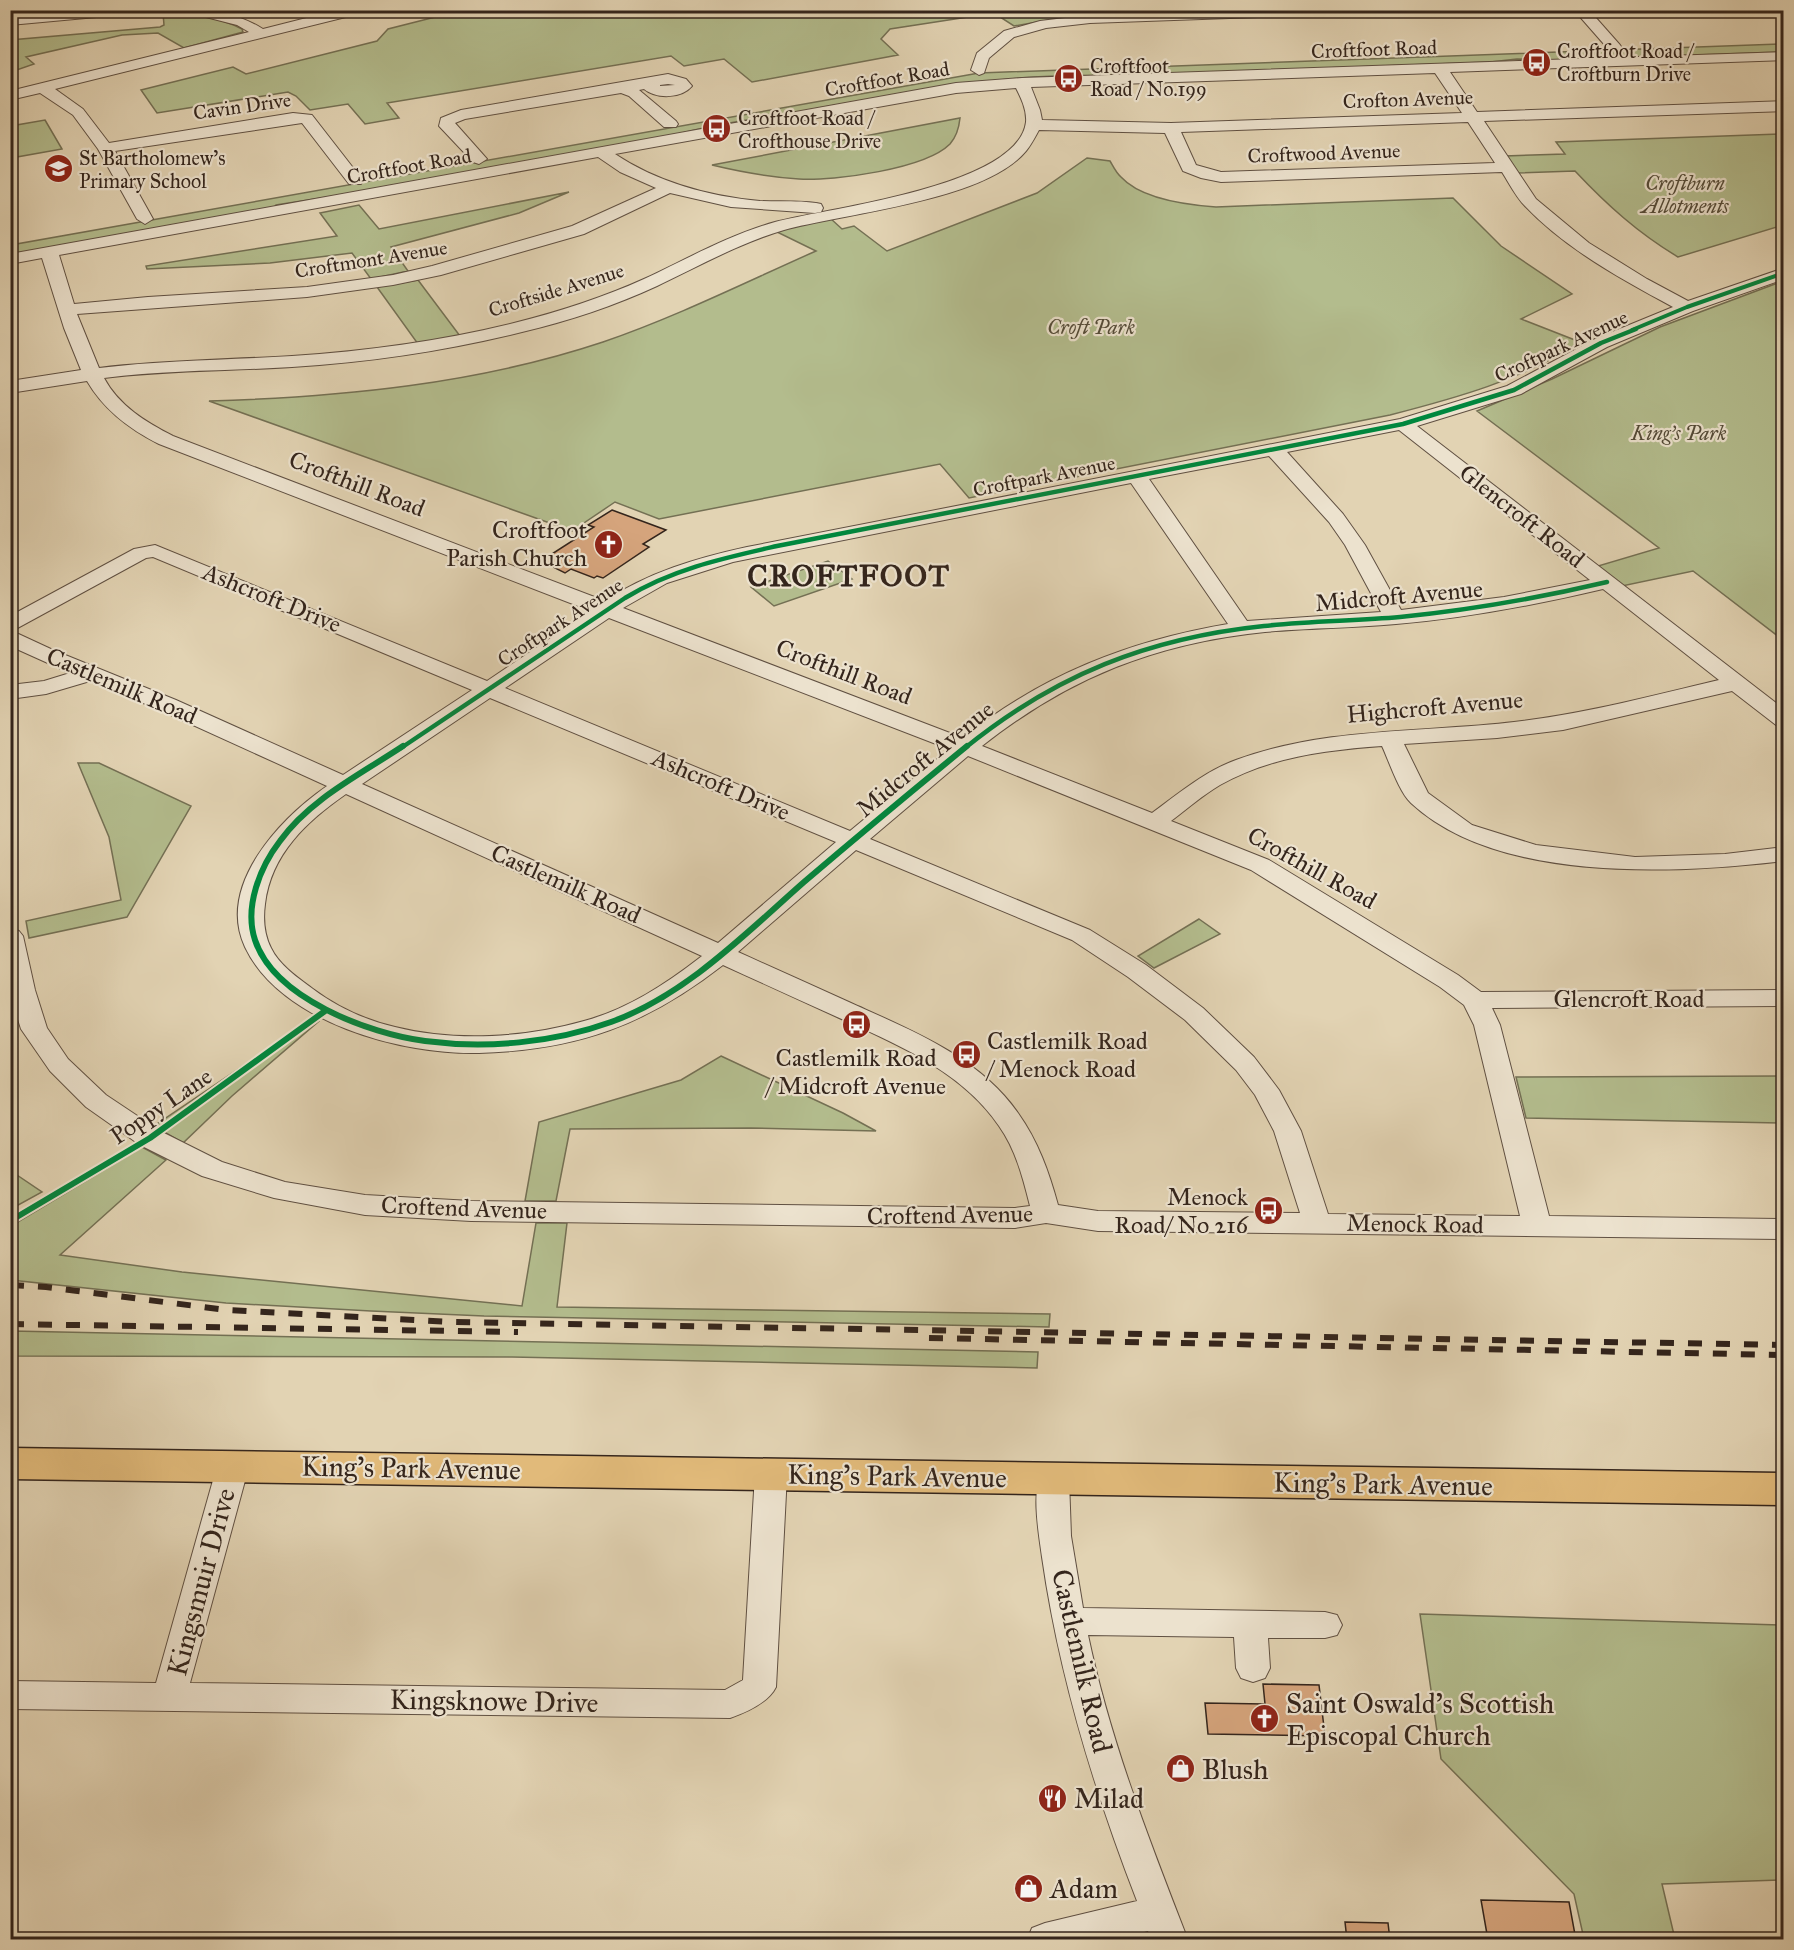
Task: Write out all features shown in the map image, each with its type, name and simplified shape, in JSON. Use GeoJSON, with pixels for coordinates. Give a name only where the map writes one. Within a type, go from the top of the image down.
{"type":"FeatureCollection","features":[{"type":"Feature","properties":{"kind":"main road","name":"King's Park Avenue"},"geometry":{"type":"LineString","coordinates":[[10,1463],[1784,1489]]}},
{"type":"Feature","properties":{"kind":"street"},"geometry":{"type":"LineString","coordinates":[[10,21],[129,10]]}},
{"type":"Feature","properties":{"kind":"street"},"geometry":{"type":"LineString","coordinates":[[195,10],[242,22],[261,34]]}},
{"type":"Feature","properties":{"kind":"street"},"geometry":{"type":"LineString","coordinates":[[228,17],[246,10]]}},
{"type":"Feature","properties":{"kind":"street"},"geometry":{"type":"LineString","coordinates":[[10,96],[357,10]]}},
{"type":"Feature","properties":{"kind":"street"},"geometry":{"type":"LineString","coordinates":[[979,70],[982,56],[1008,34],[1045,24],[1090,19],[1346,10]]}},
{"type":"Feature","properties":{"kind":"street"},"geometry":{"type":"LineString","coordinates":[[1581,10],[1615,48]]}},
{"type":"Feature","properties":{"kind":"street","name":"Croftfoot Road"},"geometry":{"type":"LineString","coordinates":[[123,223],[979,70],[1784,42]]}},
{"type":"Feature","properties":{"kind":"street","name":"Croftfoot Road"},"geometry":{"type":"LineString","coordinates":[[10,259],[956,88],[1022,83],[1784,56]]}},
{"type":"Feature","properties":{"kind":"street"},"geometry":{"type":"LineString","coordinates":[[1439,68],[1530,201],[1583,247],[1641,283],[1687,307]]}},
{"type":"Feature","properties":{"kind":"street"},"geometry":{"type":"LineString","coordinates":[[479,159],[447,126],[447,121],[461,115],[652,83]]}},
{"type":"Feature","properties":{"kind":"street"},"geometry":{"type":"LineString","coordinates":[[1022,83],[1033,113],[1033,125]]}},
{"type":"Feature","properties":{"kind":"street"},"geometry":{"type":"LineString","coordinates":[[43,88],[78,112],[105,148],[145,219]]}},
{"type":"Feature","properties":{"kind":"street"},"geometry":{"type":"LineString","coordinates":[[625,89],[634,93],[670,124]]}},
{"type":"Feature","properties":{"kind":"street","name":"Crofton Avenue"},"geometry":{"type":"LineString","coordinates":[[1033,125],[1171,128],[1784,106]]}},
{"type":"Feature","properties":{"kind":"street","name":"Cavin Drive"},"geometry":{"type":"LineString","coordinates":[[105,148],[293,117],[306,118],[355,181]]}},
{"type":"Feature","properties":{"kind":"street","name":"Croftside Avenue"},"geometry":{"type":"LineString","coordinates":[[10,387],[93,374],[176,365],[258,364],[365,355],[441,344],[539,323],[620,295],[737,241],[778,226],[927,194],[982,175],[1016,153],[1033,125]]}},
{"type":"Feature","properties":{"kind":"street","name":"Croftwood Avenue"},"geometry":{"type":"LineString","coordinates":[[1171,128],[1189,168],[1207,175],[1221,177],[1506,167]]}},
{"type":"Feature","properties":{"kind":"street"},"geometry":{"type":"LineString","coordinates":[[602,153],[625,170],[669,188],[732,203],[845,210]]}},
{"type":"Feature","properties":{"kind":"street","name":"Croftmont Avenue"},"geometry":{"type":"LineString","coordinates":[[67,310],[148,302],[306,292],[414,276],[476,261],[578,230],[669,188]]}},
{"type":"Feature","properties":{"kind":"street","name":"Crofthill Road"},"geometry":{"type":"LineString","coordinates":[[49,252],[67,310],[93,374],[106,396],[141,426],[166,440],[965,747],[1260,864],[1449,981],[1475,1000],[1487,1025],[1537,1226]]}},
{"type":"Feature","properties":{"kind":"street","name":"Croftpark Avenue"},"geometry":{"type":"LineString","coordinates":[[720,954],[642,1008],[604,1023],[563,1034],[505,1043],[455,1044],[364,1028],[325,1011],[284,979],[258,949],[253,928],[252,902],[273,849],[294,824],[345,784],[608,609],[660,579],[718,559],[1403,424],[1514,390],[1601,343],[1687,307],[1784,273]]}},
{"type":"Feature","properties":{"kind":"street","name":"Glencroft Road"},"geometry":{"type":"LineString","coordinates":[[1403,424],[1784,720]]}},
{"type":"Feature","properties":{"kind":"street"},"geometry":{"type":"LineString","coordinates":[[1274,450],[1336,518],[1355,545],[1395,618]]}},
{"type":"Feature","properties":{"kind":"street"},"geometry":{"type":"LineString","coordinates":[[1136,475],[1241,628]]}},
{"type":"Feature","properties":{"kind":"street","name":"Ashcroft Drive"},"geometry":{"type":"LineString","coordinates":[[10,625],[141,553],[155,551],[1081,935],[1141,972],[1185,1007],[1235,1053],[1281,1118],[1317,1223]]}},
{"type":"Feature","properties":{"kind":"street","name":"Midcroft Avenue"},"geometry":{"type":"LineString","coordinates":[[720,954],[965,747],[1034,696],[1094,667],[1154,648],[1241,628],[1395,618],[1534,599],[1607,582]]}},
{"type":"Feature","properties":{"kind":"street","name":"Castlemilk Road"},"geometry":{"type":"LineString","coordinates":[[10,637],[345,784],[906,1038],[962,1072],[988,1093],[1012,1123],[1029,1155],[1046,1214]]}},
{"type":"Feature","properties":{"kind":"street"},"geometry":{"type":"LineString","coordinates":[[10,692],[46,687],[90,674]]}},
{"type":"Feature","properties":{"kind":"street","name":"Highcroft Avenue"},"geometry":{"type":"LineString","coordinates":[[1155,822],[1211,781],[1243,765],[1300,749],[1330,744],[1563,723],[1736,683]]}},
{"type":"Feature","properties":{"kind":"street"},"geometry":{"type":"LineString","coordinates":[[1390,739],[1418,797],[1464,830],[1533,852],[1635,864],[1725,861],[1784,854]]}},
{"type":"Feature","properties":{"kind":"street","name":"Croftend Avenue"},"geometry":{"type":"LineString","coordinates":[[10,936],[22,990],[34,1029],[60,1065],[96,1101],[150,1138],[212,1169],[284,1191],[365,1204],[471,1211],[1015,1218],[1046,1214]]}},
{"type":"Feature","properties":{"kind":"street","name":"Glencroft Road"},"geometry":{"type":"LineString","coordinates":[[1475,1000],[1784,998]]}},
{"type":"Feature","properties":{"kind":"street","name":"Menock Road"},"geometry":{"type":"LineString","coordinates":[[1046,1214],[1098,1221],[1784,1229]]}},
{"type":"Feature","properties":{"kind":"street","name":"Kingsmuir Drive"},"geometry":{"type":"LineString","coordinates":[[169,1698],[233,1466]]}},
{"type":"Feature","properties":{"kind":"street","name":"Kingsknowe Drive"},"geometry":{"type":"LineString","coordinates":[[10,1695],[730,1704],[759,1686],[771,1474]]}},
{"type":"Feature","properties":{"kind":"street","name":"Castlemilk Road"},"geometry":{"type":"LineString","coordinates":[[1053,1480],[1055,1542],[1068,1621],[1102,1752],[1165,1926]]}},
{"type":"Feature","properties":{"kind":"street"},"geometry":{"type":"LineString","coordinates":[[1068,1621],[1326,1625]]}},
{"type":"Feature","properties":{"kind":"street"},"geometry":{"type":"LineString","coordinates":[[1250,1623],[1253,1668]]}},
{"type":"Feature","properties":{"kind":"street"},"geometry":{"type":"LineString","coordinates":[[1045,1940],[1165,1926]]}},
{"type":"Feature","properties":{"kind":"green space"},"geometry":{"type":"Polygon","coordinates":[[[581,10],[622,16],[670,10],[1066,10],[1071,16],[1014,26],[994,13],[890,29],[881,39],[898,55],[752,82],[724,59],[684,66],[671,56],[387,103],[399,118],[365,124],[348,104],[310,110],[296,96],[288,92],[157,113],[141,90],[233,67],[246,74],[377,41],[388,29],[459,11],[581,10]]]}},
{"type":"Feature","properties":{"kind":"green space"},"geometry":{"type":"Polygon","coordinates":[[[163,13],[213,18],[242,29],[243,32],[184,48],[158,33],[122,35],[26,57],[34,64],[11,72],[10,40],[160,27],[164,25],[163,13]]]}},
{"type":"Feature","properties":{"kind":"green space"},"geometry":{"type":"Polygon","coordinates":[[[1783,44],[1783,52],[1553,60],[1517,59],[1490,62],[996,80],[726,123],[675,135],[276,205],[272,210],[11,256],[11,245],[979,73],[1783,44]]]}},
{"type":"Feature","properties":{"kind":"green space"},"geometry":{"type":"Polygon","coordinates":[[[960,118],[954,138],[938,153],[901,167],[879,172],[834,178],[799,179],[756,174],[712,165],[960,118]]]}},
{"type":"Feature","properties":{"kind":"green space"},"geometry":{"type":"Polygon","coordinates":[[[45,120],[62,149],[11,158],[11,126],[45,120]]]}},
{"type":"Feature","properties":{"kind":"green space","name":"Croftburn Allotments"},"geometry":{"type":"Polygon","coordinates":[[[1783,134],[1783,225],[1678,257],[1624,218],[1575,171],[1516,173],[1505,156],[1565,154],[1556,142],[1783,134]]]}},
{"type":"Feature","properties":{"kind":"green space","name":"Croft Park"},"geometry":{"type":"Polygon","coordinates":[[[1087,158],[1110,161],[1119,175],[1130,185],[1152,196],[1205,206],[1453,198],[1501,246],[1572,294],[1521,319],[1580,342],[1512,377],[1439,402],[1390,415],[969,498],[940,464],[659,519],[615,502],[572,531],[209,401],[309,396],[409,386],[507,368],[555,356],[603,342],[657,322],[816,251],[775,231],[830,218],[842,229],[854,226],[887,251],[1037,193],[1087,158]]]}},
{"type":"Feature","properties":{"kind":"green space"},"geometry":{"type":"Polygon","coordinates":[[[569,192],[519,213],[391,247],[408,271],[371,279],[352,253],[270,263],[147,269],[146,266],[337,236],[320,213],[359,205],[379,229],[569,192]]]}},
{"type":"Feature","properties":{"kind":"green space"},"geometry":{"type":"Polygon","coordinates":[[[418,280],[460,336],[418,344],[377,287],[418,280]]]}},
{"type":"Feature","properties":{"kind":"green space","name":"King's Park"},"geometry":{"type":"Polygon","coordinates":[[[1783,281],[1783,640],[1693,571],[1622,586],[1598,566],[1659,548],[1477,411],[1552,379],[1660,327],[1783,281]]]}},
{"type":"Feature","properties":{"kind":"green space"},"geometry":{"type":"Polygon","coordinates":[[[828,561],[852,579],[774,606],[751,587],[828,561]]]}},
{"type":"Feature","properties":{"kind":"green space"},"geometry":{"type":"Polygon","coordinates":[[[78,763],[99,763],[191,806],[127,917],[29,938],[26,921],[121,900],[109,837],[78,763]]]}},
{"type":"Feature","properties":{"kind":"green space"},"geometry":{"type":"Polygon","coordinates":[[[1199,919],[1220,934],[1154,968],[1138,956],[1199,919]]]}},
{"type":"Feature","properties":{"kind":"green space"},"geometry":{"type":"Polygon","coordinates":[[[314,1018],[319,1021],[232,1096],[183,1143],[154,1126],[314,1018]]]}},
{"type":"Feature","properties":{"kind":"green space"},"geometry":{"type":"Polygon","coordinates":[[[721,1056],[843,1113],[876,1131],[751,1128],[570,1129],[556,1201],[525,1201],[539,1122],[681,1080],[721,1056]]]}},
{"type":"Feature","properties":{"kind":"green space"},"geometry":{"type":"Polygon","coordinates":[[[1783,1076],[1783,1123],[1526,1118],[1516,1077],[1783,1076]]]}},
{"type":"Feature","properties":{"kind":"green space"},"geometry":{"type":"Polygon","coordinates":[[[142,1147],[166,1160],[60,1255],[182,1272],[522,1306],[536,1223],[567,1223],[557,1307],[1050,1314],[1049,1327],[484,1316],[371,1311],[226,1303],[11,1280],[11,1226],[142,1147]]]}},
{"type":"Feature","properties":{"kind":"green space"},"geometry":{"type":"Polygon","coordinates":[[[11,1171],[42,1192],[10,1209],[11,1171]]]}},
{"type":"Feature","properties":{"kind":"green space"},"geometry":{"type":"Polygon","coordinates":[[[11,1331],[1038,1352],[1037,1368],[512,1357],[11,1356],[11,1331]]]}},
{"type":"Feature","properties":{"kind":"green space"},"geometry":{"type":"Polygon","coordinates":[[[1420,1614],[1783,1625],[1783,1880],[1662,1884],[1675,1939],[1584,1939],[1574,1894],[1441,1759],[1420,1614]]]}},
{"type":"Feature","properties":{"kind":"building","name":"Croftfoot Parish Church"},"geometry":{"type":"Polygon","coordinates":[[[612,510],[666,530],[643,544],[649,547],[603,578],[597,576],[594,578],[571,569],[565,573],[541,561],[594,527],[588,525],[612,510]]]}},
{"type":"Feature","properties":{"kind":"building","name":"Saint Oswald's Scottish Episcopal Church"},"geometry":{"type":"Polygon","coordinates":[[[1263,1684],[1319,1685],[1325,1736],[1208,1734],[1205,1703],[1265,1704],[1263,1684]]]}},
{"type":"Feature","properties":{"kind":"building"},"geometry":{"type":"Polygon","coordinates":[[[1481,1900],[1569,1902],[1576,1940],[1488,1940],[1481,1900]]]}},
{"type":"Feature","properties":{"kind":"building"},"geometry":{"type":"Polygon","coordinates":[[[1345,1922],[1388,1923],[1390,1940],[1347,1940],[1345,1922]]]}},
{"type":"Feature","properties":{"kind":"railway"},"geometry":{"type":"LineString","coordinates":[[10,1285],[46,1287],[227,1310],[451,1322],[1784,1345]]}},
{"type":"Feature","properties":{"kind":"railway"},"geometry":{"type":"LineString","coordinates":[[10,1324],[518,1332]]}},
{"type":"Feature","properties":{"kind":"railway"},"geometry":{"type":"LineString","coordinates":[[929,1338],[1784,1355]]}},
{"type":"Feature","properties":{"kind":"cycle path"},"geometry":{"type":"LineString","coordinates":[[1607,582],[1452,611],[1381,619],[1283,624],[1226,631],[1149,648],[1073,676],[1032,699],[974,740],[681,984],[629,1015],[577,1032],[522,1041],[478,1044],[450,1044],[394,1036],[342,1018],[318,1005],[275,970],[265,959],[254,937],[252,912],[256,887],[271,853],[281,838],[306,812],[617,603],[660,579],[703,564],[777,546],[1403,424],[1514,390],[1601,343],[1687,307],[1784,273]]}},
{"type":"Feature","properties":{"kind":"cycle path","name":"Poppy Lane"},"geometry":{"type":"LineString","coordinates":[[10,1221],[150,1138],[325,1011]]}},
{"type":"Feature","properties":{"kind":"place","name":"Croftfoot Road / Croftburn Drive"},"geometry":{"type":"Point","coordinates":[1536,62]}},
{"type":"Feature","properties":{"kind":"place","name":"Croftfoot Road / No.199"},"geometry":{"type":"Point","coordinates":[1069,78]}},
{"type":"Feature","properties":{"kind":"place","name":"Croftfoot Road / Crofthouse Drive"},"geometry":{"type":"Point","coordinates":[717,129]}},
{"type":"Feature","properties":{"kind":"place","name":"St Bartholomew's Primary School"},"geometry":{"type":"Point","coordinates":[58,169]}},
{"type":"Feature","properties":{"kind":"place","name":"Croftfoot Parish Church"},"geometry":{"type":"Point","coordinates":[608,544]}},
{"type":"Feature","properties":{"kind":"place","name":"Castlemilk Road / Midcroft Avenue"},"geometry":{"type":"Point","coordinates":[856,1025]}},
{"type":"Feature","properties":{"kind":"place","name":"Castlemilk Road / Menock Road"},"geometry":{"type":"Point","coordinates":[966,1055]}},
{"type":"Feature","properties":{"kind":"place","name":"Menock Road/ No 216"},"geometry":{"type":"Point","coordinates":[1269,1211]}},
{"type":"Feature","properties":{"kind":"place","name":"Saint Oswald's Scottish Episcopal Church"},"geometry":{"type":"Point","coordinates":[1265,1719]}},
{"type":"Feature","properties":{"kind":"place","name":"Blush"},"geometry":{"type":"Point","coordinates":[1181,1769]}},
{"type":"Feature","properties":{"kind":"place","name":"Milad"},"geometry":{"type":"Point","coordinates":[1053,1798]}},
{"type":"Feature","properties":{"kind":"place","name":"Adam"},"geometry":{"type":"Point","coordinates":[1029,1888]}},
{"type":"Feature","properties":{"kind":"district","name":"CROFTFOOT"},"geometry":{"type":"Point","coordinates":[849,576]}}]}
